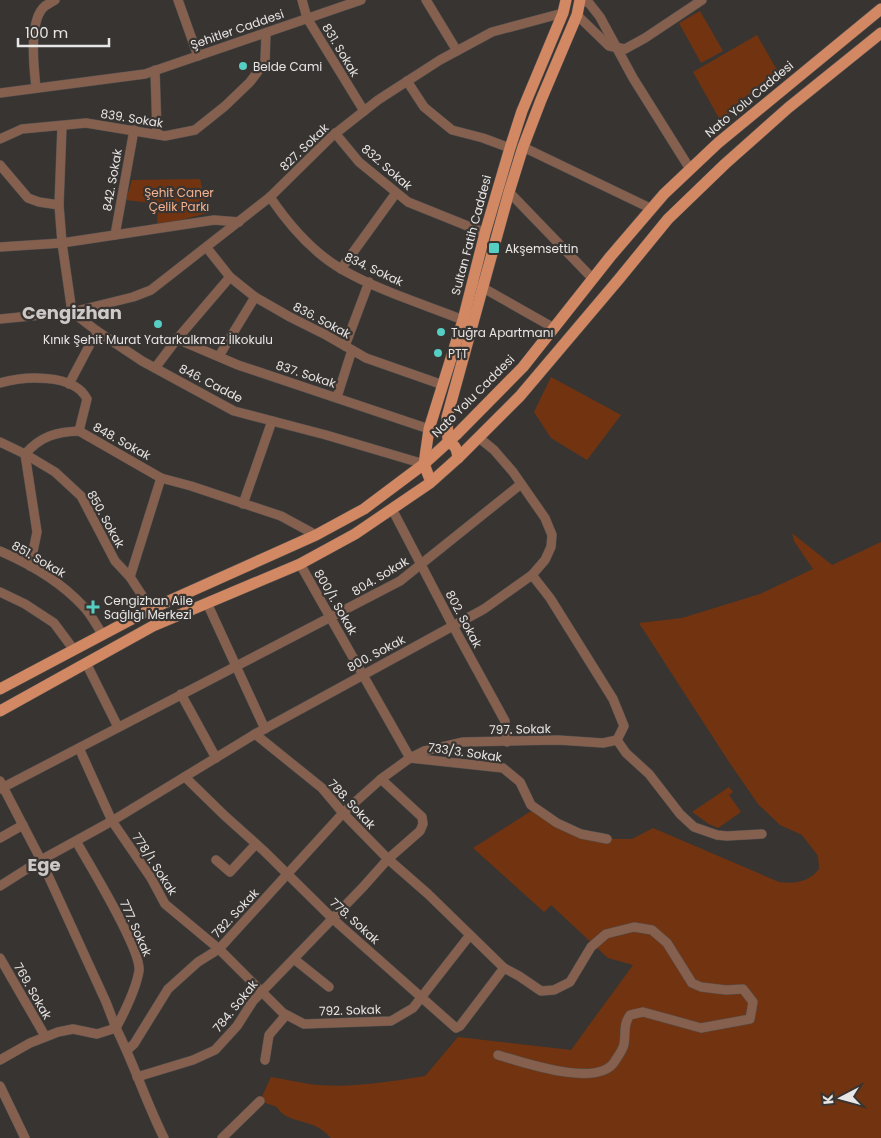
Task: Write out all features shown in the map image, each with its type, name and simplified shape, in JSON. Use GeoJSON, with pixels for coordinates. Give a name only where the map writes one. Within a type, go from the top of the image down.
{"type":"FeatureCollection","features":[{"type":"Feature","properties":{"kind":"main road","name":"Sultan Fatih Caddesi"},"geometry":{"type":"LineString","coordinates":[[424,464],[429,429],[463,320],[485,233],[510,148],[522,111],[563,13],[566,0]]}},
{"type":"Feature","properties":{"kind":"main road","name":"Sultan Fatih Caddesi"},"geometry":{"type":"LineString","coordinates":[[458,458],[457,450],[453,444],[448,442],[447,417],[523,147],[577,14],[580,0]]}},
{"type":"Feature","properties":{"kind":"main road","name":"Nato Yolu Caddesi"},"geometry":{"type":"LineString","coordinates":[[0,689],[151,609],[316,535],[364,509],[424,464],[523,367],[652,209],[690,169],[779,91],[881,9]]}},
{"type":"Feature","properties":{"kind":"main road"},"geometry":{"type":"LineString","coordinates":[[0,711],[153,626],[300,564],[355,534],[434,479],[458,458],[520,396],[668,219],[725,164],[788,108],[881,33]]}},
{"type":"Feature","properties":{"kind":"main road"},"geometry":{"type":"LineString","coordinates":[[424,464],[429,477],[434,479]]}},
{"type":"Feature","properties":{"kind":"street"},"geometry":{"type":"LineString","coordinates":[[36,88],[32,45],[43,7],[55,0]]}},
{"type":"Feature","properties":{"kind":"street"},"geometry":{"type":"LineString","coordinates":[[178,0],[198,56]]}},
{"type":"Feature","properties":{"kind":"street","name":"831. Sokak"},"geometry":{"type":"LineString","coordinates":[[302,0],[307,18],[364,111]]}},
{"type":"Feature","properties":{"kind":"street","name":"Şehitler Caddesi"},"geometry":{"type":"LineString","coordinates":[[0,93],[145,74],[361,0]]}},
{"type":"Feature","properties":{"kind":"street"},"geometry":{"type":"LineString","coordinates":[[426,0],[457,51]]}},
{"type":"Feature","properties":{"kind":"street"},"geometry":{"type":"LineString","coordinates":[[580,0],[589,3],[600,17],[633,78],[690,169]]}},
{"type":"Feature","properties":{"kind":"street"},"geometry":{"type":"LineString","coordinates":[[577,14],[609,46],[625,49],[702,0]]}},
{"type":"Feature","properties":{"kind":"street","name":"827. Sokak"},"geometry":{"type":"LineString","coordinates":[[72,312],[133,297],[151,290],[270,197],[335,133],[407,82],[457,51],[492,32],[563,13]]}},
{"type":"Feature","properties":{"kind":"street","name":"839. Sokak"},"geometry":{"type":"LineString","coordinates":[[0,139],[22,129],[86,123],[165,136],[195,130],[225,106],[250,82],[266,62],[266,33]]}},
{"type":"Feature","properties":{"kind":"street"},"geometry":{"type":"LineString","coordinates":[[156,70],[157,134]]}},
{"type":"Feature","properties":{"kind":"street"},"geometry":{"type":"LineString","coordinates":[[407,82],[424,107],[452,130],[483,138],[510,148]]}},
{"type":"Feature","properties":{"kind":"street"},"geometry":{"type":"LineString","coordinates":[[0,319],[72,312],[62,243],[59,205],[62,126]]}},
{"type":"Feature","properties":{"kind":"street","name":"842. Sokak"},"geometry":{"type":"LineString","coordinates":[[115,235],[134,130]]}},
{"type":"Feature","properties":{"kind":"street","name":"832. Sokak"},"geometry":{"type":"LineString","coordinates":[[335,133],[359,162],[408,202],[485,233]]}},
{"type":"Feature","properties":{"kind":"street"},"geometry":{"type":"LineString","coordinates":[[523,147],[652,209]]}},
{"type":"Feature","properties":{"kind":"street"},"geometry":{"type":"LineString","coordinates":[[0,165],[28,198],[59,205]]}},
{"type":"Feature","properties":{"kind":"street"},"geometry":{"type":"LineString","coordinates":[[509,192],[593,279]]}},
{"type":"Feature","properties":{"kind":"street"},"geometry":{"type":"LineString","coordinates":[[341,269],[396,193]]}},
{"type":"Feature","properties":{"kind":"street","name":"834. Sokak"},"geometry":{"type":"LineString","coordinates":[[270,197],[284,218],[305,240],[341,269],[463,320]]}},
{"type":"Feature","properties":{"kind":"street"},"geometry":{"type":"LineString","coordinates":[[0,247],[62,243],[214,220],[240,222]]}},
{"type":"Feature","properties":{"kind":"street","name":"836. Sokak"},"geometry":{"type":"LineString","coordinates":[[207,248],[230,277],[255,297],[366,358],[443,385]]}},
{"type":"Feature","properties":{"kind":"street"},"geometry":{"type":"LineString","coordinates":[[155,368],[230,277]]}},
{"type":"Feature","properties":{"kind":"street"},"geometry":{"type":"LineString","coordinates":[[337,397],[349,348],[369,282]]}},
{"type":"Feature","properties":{"kind":"street"},"geometry":{"type":"LineString","coordinates":[[472,282],[554,328]]}},
{"type":"Feature","properties":{"kind":"street"},"geometry":{"type":"LineString","coordinates":[[219,356],[255,297]]}},
{"type":"Feature","properties":{"kind":"street","name":"846. Cadde"},"geometry":{"type":"LineString","coordinates":[[72,312],[97,332],[155,368],[234,411],[424,464]]}},
{"type":"Feature","properties":{"kind":"street"},"geometry":{"type":"LineString","coordinates":[[69,384],[97,332]]}},
{"type":"Feature","properties":{"kind":"street","name":"837. Sokak"},"geometry":{"type":"LineString","coordinates":[[177,339],[293,383],[429,429]]}},
{"type":"Feature","properties":{"kind":"street"},"geometry":{"type":"LineString","coordinates":[[0,383],[12,379],[59,380],[84,392],[87,399],[79,431]]}},
{"type":"Feature","properties":{"kind":"street"},"geometry":{"type":"LineString","coordinates":[[243,504],[272,421]]}},
{"type":"Feature","properties":{"kind":"street","name":"848. Sokak"},"geometry":{"type":"LineString","coordinates":[[25,454],[34,444],[47,436],[79,431],[160,478],[281,516],[316,535]]}},
{"type":"Feature","properties":{"kind":"street","name":"800. Sokak"},"geometry":{"type":"LineString","coordinates":[[0,886],[41,860],[112,821],[255,734],[484,609],[532,574],[545,560],[551,547],[552,535],[545,518],[513,472],[494,450],[478,437]]}},
{"type":"Feature","properties":{"kind":"street","name":"850. Sokak"},"geometry":{"type":"LineString","coordinates":[[0,442],[55,472],[81,496],[115,561],[130,577],[151,609]]}},
{"type":"Feature","properties":{"kind":"street"},"geometry":{"type":"LineString","coordinates":[[25,454],[37,532],[30,566]]}},
{"type":"Feature","properties":{"kind":"street"},"geometry":{"type":"LineString","coordinates":[[130,577],[160,478]]}},
{"type":"Feature","properties":{"kind":"street","name":"804. Sokak"},"geometry":{"type":"LineString","coordinates":[[1,786],[79,748],[400,581],[521,484]]}},
{"type":"Feature","properties":{"kind":"street","name":"802. Sokak"},"geometry":{"type":"LineString","coordinates":[[392,508],[505,721],[507,742]]}},
{"type":"Feature","properties":{"kind":"street","name":"851. Sokak"},"geometry":{"type":"LineString","coordinates":[[0,551],[19,559],[59,584],[84,606],[102,635]]}},
{"type":"Feature","properties":{"kind":"street","name":"800/1. Sokak"},"geometry":{"type":"LineString","coordinates":[[300,564],[410,758]]}},
{"type":"Feature","properties":{"kind":"street"},"geometry":{"type":"LineString","coordinates":[[532,574],[550,598],[613,699],[624,726],[617,740],[626,753],[649,774],[680,814],[694,827],[717,835],[762,834]]}},
{"type":"Feature","properties":{"kind":"street"},"geometry":{"type":"LineString","coordinates":[[0,592],[25,604],[54,623],[74,650]]}},
{"type":"Feature","properties":{"kind":"street"},"geometry":{"type":"LineString","coordinates":[[207,603],[265,729]]}},
{"type":"Feature","properties":{"kind":"street"},"geometry":{"type":"LineString","coordinates":[[86,662],[118,727]]}},
{"type":"Feature","properties":{"kind":"street"},"geometry":{"type":"LineString","coordinates":[[181,694],[216,758]]}},
{"type":"Feature","properties":{"kind":"street","name":"788. Sokak"},"geometry":{"type":"LineString","coordinates":[[255,734],[322,788],[343,813],[388,859],[470,934]]}},
{"type":"Feature","properties":{"kind":"street","name":"797. Sokak"},"geometry":{"type":"LineString","coordinates":[[410,758],[424,751],[463,742],[558,740],[603,743],[617,740]]}},
{"type":"Feature","properties":{"kind":"street","name":"778/1. Sokak"},"geometry":{"type":"LineString","coordinates":[[79,748],[112,821],[151,878],[165,904],[219,949],[261,993]]}},
{"type":"Feature","properties":{"kind":"street","name":"733/3. Sokak"},"geometry":{"type":"LineString","coordinates":[[343,813],[381,778],[410,758],[503,768],[520,782],[531,805],[557,823],[580,834],[607,839]]}},
{"type":"Feature","properties":{"kind":"street","name":"778. Sokak"},"geometry":{"type":"LineString","coordinates":[[185,776],[333,918],[456,1028],[460,1026],[504,968]]}},
{"type":"Feature","properties":{"kind":"street","name":"784. Sokak"},"geometry":{"type":"LineString","coordinates":[[137,1076],[193,1060],[215,1050],[237,1026],[253,1001],[388,859],[420,831],[423,822],[422,817],[381,778]]}},
{"type":"Feature","properties":{"kind":"street"},"geometry":{"type":"LineString","coordinates":[[1,786],[41,860],[106,1002],[151,1113],[164,1138]]}},
{"type":"Feature","properties":{"kind":"street","name":"782. Sokak"},"geometry":{"type":"LineString","coordinates":[[126,1050],[134,1044],[168,989],[198,962],[219,949],[343,813]]}},
{"type":"Feature","properties":{"kind":"street"},"geometry":{"type":"LineString","coordinates":[[0,838],[23,825]]}},
{"type":"Feature","properties":{"kind":"street","name":"777. Sokak"},"geometry":{"type":"LineString","coordinates":[[76,842],[110,900],[137,956],[139,970],[116,1028]]}},
{"type":"Feature","properties":{"kind":"street"},"geometry":{"type":"LineString","coordinates":[[216,860],[230,872],[256,844]]}},
{"type":"Feature","properties":{"kind":"street"},"geometry":{"type":"LineString","coordinates":[[470,934],[504,968],[541,991],[554,990],[570,982],[591,948],[606,934],[634,927],[652,930],[667,943],[692,983],[701,987],[726,990],[743,988],[752,1002],[750,1019],[701,1028],[643,1012],[630,1015],[625,1022],[624,1046],[614,1064],[592,1074],[584,1075],[532,1065],[498,1055]]}},
{"type":"Feature","properties":{"kind":"street","name":"792. Sokak"},"geometry":{"type":"LineString","coordinates":[[261,993],[286,1015],[304,1024],[391,1021],[413,1008],[470,934]]}},
{"type":"Feature","properties":{"kind":"street","name":"769. Sokak"},"geometry":{"type":"LineString","coordinates":[[0,958],[45,1036]]}},
{"type":"Feature","properties":{"kind":"street"},"geometry":{"type":"LineString","coordinates":[[294,959],[329,987]]}},
{"type":"Feature","properties":{"kind":"street"},"geometry":{"type":"LineString","coordinates":[[265,1060],[270,1035],[286,1015]]}},
{"type":"Feature","properties":{"kind":"street"},"geometry":{"type":"LineString","coordinates":[[0,1060],[30,1043],[58,1032],[73,1029],[97,1034],[116,1028]]}},
{"type":"Feature","properties":{"kind":"street"},"geometry":{"type":"LineString","coordinates":[[0,1086],[25,1138]]}},
{"type":"Feature","properties":{"kind":"street"},"geometry":{"type":"LineString","coordinates":[[224,1137],[260,1101]]}},
{"type":"Feature","properties":{"kind":"street"},"geometry":{"type":"LineString","coordinates":[[0,1110],[9,1105]]}},
{"type":"Feature","properties":{"kind":"green space"},"geometry":{"type":"Polygon","coordinates":[[[700,11],[723,51],[701,63],[679,23],[700,11]]]}},
{"type":"Feature","properties":{"kind":"green space"},"geometry":{"type":"Polygon","coordinates":[[[757,35],[781,77],[742,99],[745,105],[720,120],[693,72],[757,35]]]}},
{"type":"Feature","properties":{"kind":"green space","name":"Şehit Caner Çelik Parkı"},"geometry":{"type":"Polygon","coordinates":[[[200,179],[208,213],[157,226],[158,204],[126,200],[132,180],[200,179]]]}},
{"type":"Feature","properties":{"kind":"green space"},"geometry":{"type":"Polygon","coordinates":[[[551,377],[621,415],[587,460],[551,438],[534,412],[551,377]]]}},
{"type":"Feature","properties":{"kind":"green space"},"geometry":{"type":"Polygon","coordinates":[[[792,533],[832,565],[881,542],[881,1138],[331,1138],[317,1127],[285,1116],[277,1107],[260,1101],[271,1077],[309,1084],[338,1086],[425,1076],[458,1037],[571,1050],[633,965],[608,958],[551,905],[544,912],[473,848],[536,808],[557,823],[607,839],[632,839],[653,828],[779,882],[791,883],[801,881],[811,877],[819,869],[818,856],[802,835],[780,825],[758,804],[639,623],[682,618],[760,594],[813,569],[794,541],[792,533]]]}},
{"type":"Feature","properties":{"kind":"green space"},"geometry":{"type":"Polygon","coordinates":[[[729,787],[733,792],[729,795],[741,812],[718,828],[692,812],[729,787]]]}},
{"type":"Feature","properties":{"kind":"place","name":"Belde Cami"},"geometry":{"type":"Point","coordinates":[243,66]}},
{"type":"Feature","properties":{"kind":"place","name":"Akşemsettin"},"geometry":{"type":"Point","coordinates":[494,248]}},
{"type":"Feature","properties":{"kind":"place","name":"Kınık Şehit Murat Yatarkalkmaz İlkokulu"},"geometry":{"type":"Point","coordinates":[158,324]}},
{"type":"Feature","properties":{"kind":"place","name":"Tuğra Apartmanı"},"geometry":{"type":"Point","coordinates":[441,332]}},
{"type":"Feature","properties":{"kind":"place","name":"PTT"},"geometry":{"type":"Point","coordinates":[438,353]}},
{"type":"Feature","properties":{"kind":"place","name":"Cengizhan Aile Sağlığı Merkezi"},"geometry":{"type":"Point","coordinates":[93,607]}},
{"type":"Feature","properties":{"kind":"district","name":"Cengizhan"},"geometry":{"type":"Point","coordinates":[72,312]}},
{"type":"Feature","properties":{"kind":"district","name":"Ege"},"geometry":{"type":"Point","coordinates":[44,864]}}]}
